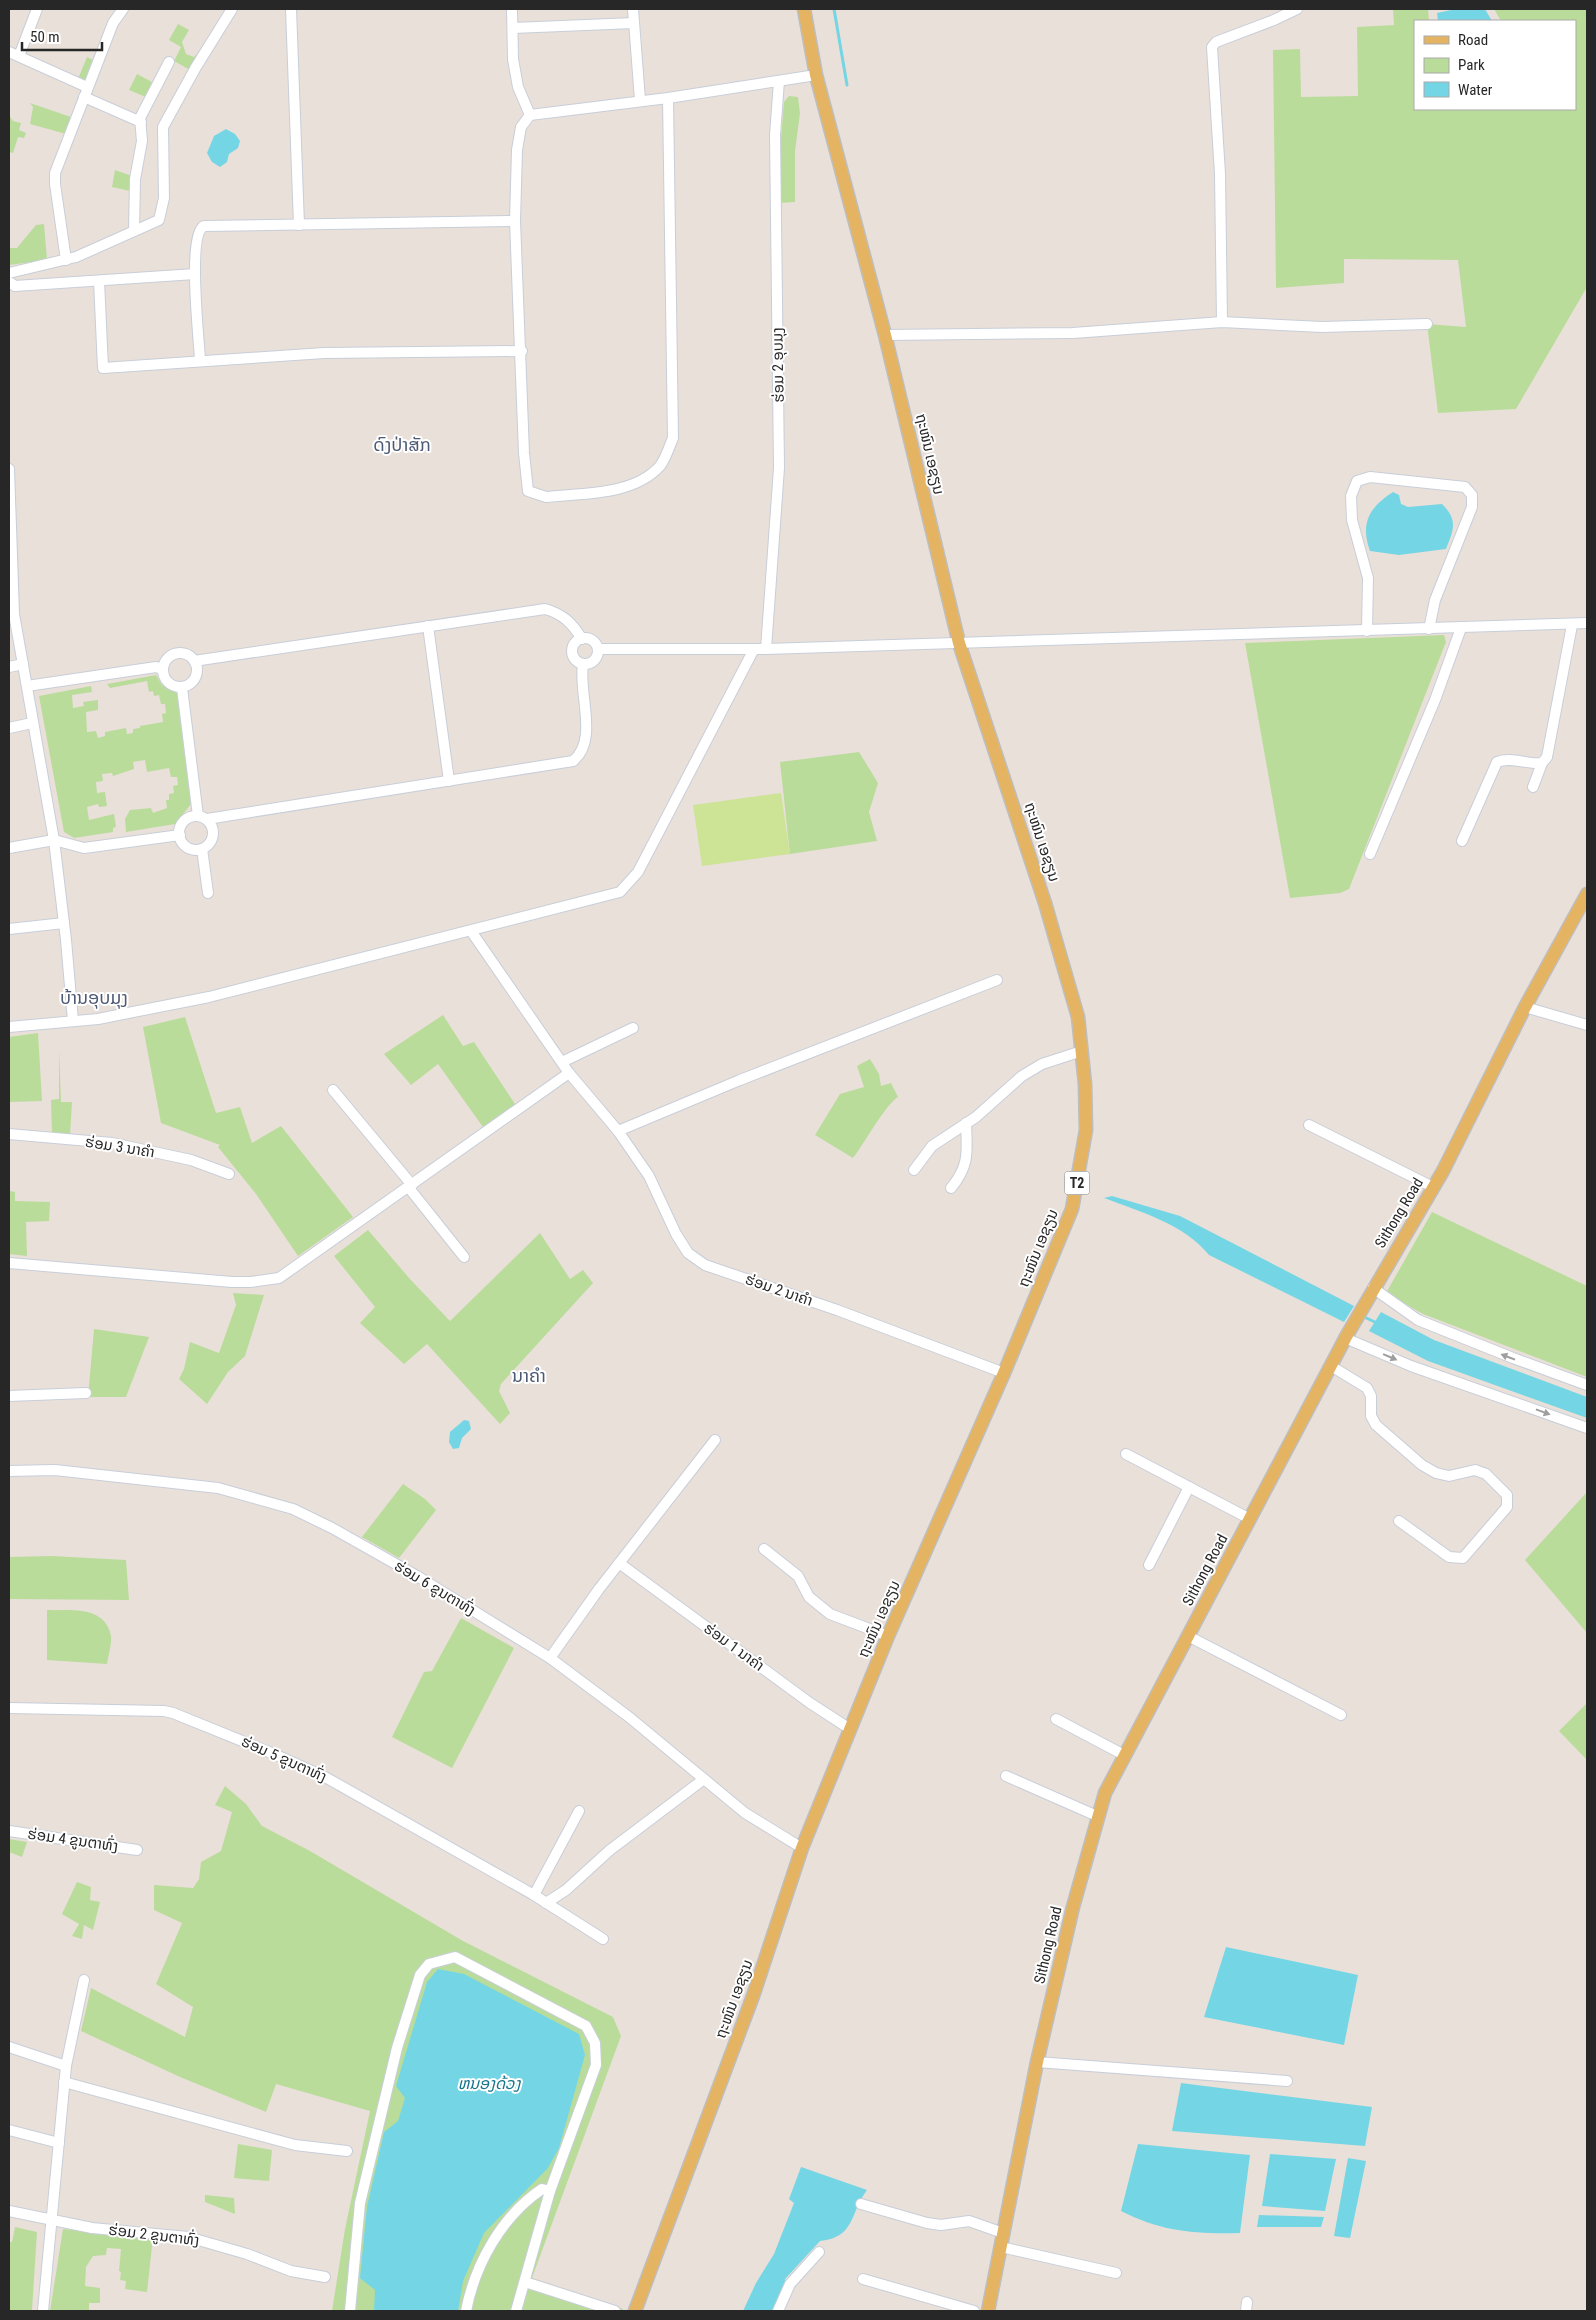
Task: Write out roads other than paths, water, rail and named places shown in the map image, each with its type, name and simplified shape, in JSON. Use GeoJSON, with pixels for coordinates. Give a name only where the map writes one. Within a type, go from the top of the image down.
{"type":"FeatureCollection","features":[{"type":"Feature","properties":{"kind":"main road","name":"ຖະໜົນ ເອຊຽນ"},"geometry":{"type":"LineString","coordinates":[[635,2311],[753,1996],[802,1848],[888,1636],[1004,1373],[1072,1209],[1086,1130],[1085,1084],[1078,1017],[1045,903],[959,643],[885,335],[816,75],[804,9]]}},
{"type":"Feature","properties":{"kind":"main road","name":"Sithong Road"},"geometry":{"type":"LineString","coordinates":[[988,2311],[1037,2062],[1097,1816],[1105,1793],[1346,1337],[1433,1187],[1525,1007],[1587,894]]}},
{"type":"Feature","properties":{"kind":"street"},"geometry":{"type":"LineString","coordinates":[[19,56],[37,9]]}},
{"type":"Feature","properties":{"kind":"street"},"geometry":{"type":"LineString","coordinates":[[66,260],[55,178],[85,92],[113,23],[123,9]]}},
{"type":"Feature","properties":{"kind":"street"},"geometry":{"type":"LineString","coordinates":[[9,272],[66,260],[159,220],[164,198],[163,127],[196,67],[232,9]]}},
{"type":"Feature","properties":{"kind":"street"},"geometry":{"type":"LineString","coordinates":[[291,9],[299,225]]}},
{"type":"Feature","properties":{"kind":"street"},"geometry":{"type":"LineString","coordinates":[[512,9],[513,59],[518,86],[530,115]]}},
{"type":"Feature","properties":{"kind":"street"},"geometry":{"type":"LineString","coordinates":[[633,9],[640,100]]}},
{"type":"Feature","properties":{"kind":"street"},"geometry":{"type":"LineString","coordinates":[[1222,322],[1221,183],[1212,47],[1216,42],[1274,20],[1297,9]]}},
{"type":"Feature","properties":{"kind":"street"},"geometry":{"type":"LineString","coordinates":[[513,28],[634,23]]}},
{"type":"Feature","properties":{"kind":"street"},"geometry":{"type":"LineString","coordinates":[[9,52],[141,122]]}},
{"type":"Feature","properties":{"kind":"street"},"geometry":{"type":"LineString","coordinates":[[134,231],[135,179],[142,146],[140,118],[169,62]]}},
{"type":"Feature","properties":{"kind":"street"},"geometry":{"type":"LineString","coordinates":[[668,98],[673,438],[660,466],[642,480],[612,490],[546,497],[528,491],[524,453],[522,351],[515,221],[517,150],[521,127],[530,115],[668,98],[816,75]]}},
{"type":"Feature","properties":{"kind":"street","name":"ຮ່ອມ 2 ອຸບມຸງ"},"geometry":{"type":"LineString","coordinates":[[766,649],[779,468],[775,135],[779,81]]}},
{"type":"Feature","properties":{"kind":"street"},"geometry":{"type":"LineString","coordinates":[[200,360],[195,274],[197,233],[204,226],[515,221]]}},
{"type":"Feature","properties":{"kind":"street"},"geometry":{"type":"LineString","coordinates":[[9,282],[15,286],[195,274]]}},
{"type":"Feature","properties":{"kind":"street"},"geometry":{"type":"LineString","coordinates":[[99,281],[103,368],[200,360],[352,352],[522,351]]}},
{"type":"Feature","properties":{"kind":"street"},"geometry":{"type":"LineString","coordinates":[[885,335],[1073,333],[1222,322],[1322,327],[1427,324]]}},
{"type":"Feature","properties":{"kind":"street"},"geometry":{"type":"LineString","coordinates":[[9,469],[11,615],[23,664],[54,840],[73,1021]]}},
{"type":"Feature","properties":{"kind":"street"},"geometry":{"type":"LineString","coordinates":[[1367,631],[1368,578],[1352,520],[1351,496],[1357,481],[1370,477],[1465,486],[1472,496],[1472,507],[1435,600],[1429,629]]}},
{"type":"Feature","properties":{"kind":"street"},"geometry":{"type":"LineString","coordinates":[[194,661],[545,609],[557,613],[571,622],[582,639]]}},
{"type":"Feature","properties":{"kind":"street"},"geometry":{"type":"LineString","coordinates":[[598,649],[766,649],[1572,625],[1587,623]]}},
{"type":"Feature","properties":{"kind":"street"},"geometry":{"type":"LineString","coordinates":[[1533,787],[1542,763],[1547,758],[1572,625]]}},
{"type":"Feature","properties":{"kind":"street"},"geometry":{"type":"LineString","coordinates":[[428,626],[449,781]]}},
{"type":"Feature","properties":{"kind":"street"},"geometry":{"type":"LineString","coordinates":[[1370,854],[1435,700],[1461,628]]}},
{"type":"Feature","properties":{"kind":"street"},"geometry":{"type":"LineString","coordinates":[[582,639],[594,641],[598,649],[595,661],[583,664],[576,660],[572,652],[575,644],[582,639]]}},
{"type":"Feature","properties":{"kind":"street"},"geometry":{"type":"LineString","coordinates":[[9,1027],[73,1021],[209,997],[620,892],[638,872],[754,649]]}},
{"type":"Feature","properties":{"kind":"street"},"geometry":{"type":"LineString","coordinates":[[174,654],[186,654],[194,661],[196,667],[195,678],[188,686],[182,688],[171,686],[167,682],[162,669],[165,660],[174,654]]}},
{"type":"Feature","properties":{"kind":"street"},"geometry":{"type":"LineString","coordinates":[[9,667],[23,664]]}},
{"type":"Feature","properties":{"kind":"street"},"geometry":{"type":"LineString","coordinates":[[182,688],[202,818],[211,824],[213,834],[209,844],[202,849],[189,848],[181,840],[182,824],[186,820],[202,818],[449,781],[573,761],[584,749],[587,735],[581,679],[583,664]]}},
{"type":"Feature","properties":{"kind":"street"},"geometry":{"type":"LineString","coordinates":[[27,686],[156,667],[162,669]]}},
{"type":"Feature","properties":{"kind":"street"},"geometry":{"type":"LineString","coordinates":[[9,728],[32,723]]}},
{"type":"Feature","properties":{"kind":"street"},"geometry":{"type":"LineString","coordinates":[[1462,841],[1497,762],[1506,760],[1534,765],[1542,763]]}},
{"type":"Feature","properties":{"kind":"street"},"geometry":{"type":"LineString","coordinates":[[9,848],[54,840],[84,848],[180,835]]}},
{"type":"Feature","properties":{"kind":"street"},"geometry":{"type":"LineString","coordinates":[[202,849],[208,893]]}},
{"type":"Feature","properties":{"kind":"street"},"geometry":{"type":"LineString","coordinates":[[9,930],[64,923]]}},
{"type":"Feature","properties":{"kind":"street","name":"ຮ່ອມ 2 ນາຄຳ"},"geometry":{"type":"LineString","coordinates":[[471,931],[570,1073],[618,1131],[650,1176],[676,1234],[688,1253],[695,1260],[837,1310],[1004,1373]]}},
{"type":"Feature","properties":{"kind":"street"},"geometry":{"type":"LineString","coordinates":[[618,1131],[740,1080],[997,980]]}},
{"type":"Feature","properties":{"kind":"street"},"geometry":{"type":"LineString","coordinates":[[1525,1007],[1587,1026]]}},
{"type":"Feature","properties":{"kind":"street"},"geometry":{"type":"LineString","coordinates":[[562,1062],[633,1028]]}},
{"type":"Feature","properties":{"kind":"street"},"geometry":{"type":"LineString","coordinates":[[914,1170],[932,1146],[966,1124],[1032,1070],[1082,1051]]}},
{"type":"Feature","properties":{"kind":"street"},"geometry":{"type":"LineString","coordinates":[[9,1264],[232,1282],[269,1281],[291,1272],[570,1073]]}},
{"type":"Feature","properties":{"kind":"street"},"geometry":{"type":"LineString","coordinates":[[333,1090],[464,1257]]}},
{"type":"Feature","properties":{"kind":"street"},"geometry":{"type":"LineString","coordinates":[[952,1188],[966,1165],[966,1124]]}},
{"type":"Feature","properties":{"kind":"street"},"geometry":{"type":"LineString","coordinates":[[1309,1125],[1433,1187]]}},
{"type":"Feature","properties":{"kind":"street","name":"ຮ່ອມ 3 ນາຄຳ"},"geometry":{"type":"LineString","coordinates":[[9,1134],[112,1143],[191,1160],[229,1174]]}},
{"type":"Feature","properties":{"kind":"street"},"geometry":{"type":"LineString","coordinates":[[1373,1288],[1418,1320],[1587,1385]]}},
{"type":"Feature","properties":{"kind":"street"},"geometry":{"type":"LineString","coordinates":[[1346,1337],[1411,1366],[1587,1428]]}},
{"type":"Feature","properties":{"kind":"street"},"geometry":{"type":"LineString","coordinates":[[1331,1366],[1367,1388],[1371,1396],[1371,1416],[1376,1425],[1422,1465],[1436,1473],[1449,1476],[1475,1470],[1486,1474],[1507,1494],[1507,1507],[1463,1558],[1450,1557],[1399,1521]]}},
{"type":"Feature","properties":{"kind":"street"},"geometry":{"type":"LineString","coordinates":[[9,1396],[86,1392]]}},
{"type":"Feature","properties":{"kind":"street"},"geometry":{"type":"LineString","coordinates":[[550,1658],[619,1563],[715,1440]]}},
{"type":"Feature","properties":{"kind":"street"},"geometry":{"type":"LineString","coordinates":[[1126,1454],[1250,1519]]}},
{"type":"Feature","properties":{"kind":"street","name":"ຮ່ອມ 6 ຂູນຕາທົ່ງ"},"geometry":{"type":"LineString","coordinates":[[9,1471],[55,1470],[218,1488],[293,1509],[332,1528],[417,1576],[550,1658],[629,1717],[745,1813],[802,1848]]}},
{"type":"Feature","properties":{"kind":"street"},"geometry":{"type":"LineString","coordinates":[[1149,1565],[1189,1487]]}},
{"type":"Feature","properties":{"kind":"street"},"geometry":{"type":"LineString","coordinates":[[764,1549],[798,1576],[809,1597],[830,1614],[888,1636]]}},
{"type":"Feature","properties":{"kind":"street","name":"ຮ່ອມ 1 ນາຄຳ"},"geometry":{"type":"LineString","coordinates":[[619,1563],[810,1703],[850,1728]]}},
{"type":"Feature","properties":{"kind":"street"},"geometry":{"type":"LineString","coordinates":[[1188,1636],[1341,1715]]}},
{"type":"Feature","properties":{"kind":"street","name":"ຮ່ອມ 5 ຂູນຕາທົ່ງ"},"geometry":{"type":"LineString","coordinates":[[9,1708],[169,1712],[324,1776],[534,1895],[603,1940]]}},
{"type":"Feature","properties":{"kind":"street"},"geometry":{"type":"LineString","coordinates":[[1056,1719],[1124,1755]]}},
{"type":"Feature","properties":{"kind":"street"},"geometry":{"type":"LineString","coordinates":[[1006,1776],[1097,1816]]}},
{"type":"Feature","properties":{"kind":"street"},"geometry":{"type":"LineString","coordinates":[[546,1903],[566,1890],[610,1850],[704,1779]]}},
{"type":"Feature","properties":{"kind":"street"},"geometry":{"type":"LineString","coordinates":[[534,1895],[579,1811]]}},
{"type":"Feature","properties":{"kind":"street","name":"ຮ່ອມ 4 ຂູນຕາທົ່ງ"},"geometry":{"type":"LineString","coordinates":[[9,1830],[137,1850]]}},
{"type":"Feature","properties":{"kind":"street"},"geometry":{"type":"LineString","coordinates":[[350,2311],[360,2203],[397,2048],[420,1976],[428,1964],[455,1957],[586,2026],[595,2043],[596,2065],[550,2190],[518,2311]]}},
{"type":"Feature","properties":{"kind":"street"},"geometry":{"type":"LineString","coordinates":[[43,2311],[64,2082],[84,1980]]}},
{"type":"Feature","properties":{"kind":"street"},"geometry":{"type":"LineString","coordinates":[[9,2047],[66,2066]]}},
{"type":"Feature","properties":{"kind":"street"},"geometry":{"type":"LineString","coordinates":[[1037,2062],[1287,2081]]}},
{"type":"Feature","properties":{"kind":"street"},"geometry":{"type":"LineString","coordinates":[[64,2082],[295,2145],[347,2151]]}},
{"type":"Feature","properties":{"kind":"street"},"geometry":{"type":"LineString","coordinates":[[9,2130],[58,2143]]}},
{"type":"Feature","properties":{"kind":"street"},"geometry":{"type":"LineString","coordinates":[[466,2311],[469,2294],[485,2254],[504,2226],[527,2200],[542,2190],[550,2190]]}},
{"type":"Feature","properties":{"kind":"street"},"geometry":{"type":"LineString","coordinates":[[861,2204],[927,2223],[941,2225],[969,2221],[1003,2233]]}},
{"type":"Feature","properties":{"kind":"street","name":"ຮ່ອມ 2 ຂູນຕາທົ່ງ"},"geometry":{"type":"LineString","coordinates":[[9,2211],[50,2221],[92,2228],[188,2237],[247,2254],[291,2272],[325,2277]]}},
{"type":"Feature","properties":{"kind":"street"},"geometry":{"type":"LineString","coordinates":[[1001,2247],[1116,2273]]}},
{"type":"Feature","properties":{"kind":"street"},"geometry":{"type":"LineString","coordinates":[[778,2311],[790,2284],[819,2252]]}},
{"type":"Feature","properties":{"kind":"street"},"geometry":{"type":"LineString","coordinates":[[863,2279],[974,2311]]}},
{"type":"Feature","properties":{"kind":"street"},"geometry":{"type":"LineString","coordinates":[[525,2282],[615,2311]]}},
{"type":"Feature","properties":{"kind":"water"},"geometry":{"type":"Polygon","coordinates":[[[1456,9],[1485,9],[1491,20],[1438,20],[1437,13],[1456,9]]]}},
{"type":"Feature","properties":{"kind":"water"},"geometry":{"type":"Polygon","coordinates":[[[226,129],[235,134],[240,141],[238,148],[229,154],[227,162],[220,167],[212,162],[207,153],[214,136],[226,129]]]}},
{"type":"Feature","properties":{"kind":"water"},"geometry":{"type":"Polygon","coordinates":[[[1393,492],[1399,495],[1401,504],[1408,507],[1442,504],[1450,515],[1453,525],[1446,549],[1399,555],[1370,551],[1366,532],[1369,517],[1378,504],[1393,492]]]}},
{"type":"Feature","properties":{"kind":"water"},"geometry":{"type":"Polygon","coordinates":[[[1112,1196],[1180,1216],[1354,1306],[1344,1322],[1209,1255],[1199,1244],[1175,1227],[1104,1198],[1112,1196]]]}},
{"type":"Feature","properties":{"kind":"water"},"geometry":{"type":"Polygon","coordinates":[[[1381,1312],[1434,1340],[1587,1397],[1587,1418],[1428,1361],[1369,1331],[1381,1312]]]}},
{"type":"Feature","properties":{"kind":"water"},"geometry":{"type":"Polygon","coordinates":[[[464,1420],[469,1421],[471,1429],[462,1438],[459,1448],[453,1449],[449,1442],[450,1432],[464,1420]]]}},
{"type":"Feature","properties":{"kind":"water"},"geometry":{"type":"Polygon","coordinates":[[[1226,1947],[1358,1975],[1344,2045],[1204,2017],[1226,1947]]]}},
{"type":"Feature","properties":{"kind":"water","name":"ຫນອງດ້ວງ"},"geometry":{"type":"Polygon","coordinates":[[[438,1969],[464,1974],[579,2034],[585,2055],[559,2148],[548,2168],[484,2233],[463,2281],[458,2311],[374,2311],[375,2290],[360,2278],[367,2207],[384,2132],[398,2121],[405,2098],[396,2086],[427,1982],[438,1969]]]}},
{"type":"Feature","properties":{"kind":"water"},"geometry":{"type":"Polygon","coordinates":[[[1181,2083],[1372,2107],[1365,2146],[1172,2131],[1181,2083]]]}},
{"type":"Feature","properties":{"kind":"water"},"geometry":{"type":"Polygon","coordinates":[[[1138,2144],[1250,2155],[1240,2233],[1208,2233],[1179,2230],[1151,2223],[1121,2211],[1138,2144]]]}},
{"type":"Feature","properties":{"kind":"water"},"geometry":{"type":"Polygon","coordinates":[[[1270,2154],[1336,2159],[1325,2211],[1262,2206],[1270,2154]]]}},
{"type":"Feature","properties":{"kind":"water"},"geometry":{"type":"Polygon","coordinates":[[[1348,2158],[1366,2161],[1350,2238],[1334,2236],[1348,2158]]]}},
{"type":"Feature","properties":{"kind":"water"},"geometry":{"type":"Polygon","coordinates":[[[801,2167],[867,2190],[846,2229],[832,2239],[820,2241],[785,2279],[786,2283],[774,2311],[743,2311],[756,2283],[774,2254],[794,2203],[789,2199],[801,2167]]]}},
{"type":"Feature","properties":{"kind":"water"},"geometry":{"type":"Polygon","coordinates":[[[1259,2215],[1324,2217],[1321,2227],[1257,2227],[1259,2215]]]}},
{"type":"Feature","properties":{"kind":"waterway"},"geometry":{"type":"LineString","coordinates":[[834,9],[847,85]]}},
{"type":"Feature","properties":{"kind":"waterway"},"geometry":{"type":"LineString","coordinates":[[1362,1316],[1377,1323]]}},
{"type":"Feature","properties":{"kind":"district","name":"ດົງປ່າສັກ"},"geometry":{"type":"Point","coordinates":[402,444]}},
{"type":"Feature","properties":{"kind":"district","name":"ບ້ານອຸບມຸງ"},"geometry":{"type":"Point","coordinates":[94,997]}},
{"type":"Feature","properties":{"kind":"district","name":"ນາຄຳ"},"geometry":{"type":"Point","coordinates":[529,1375]}}]}
